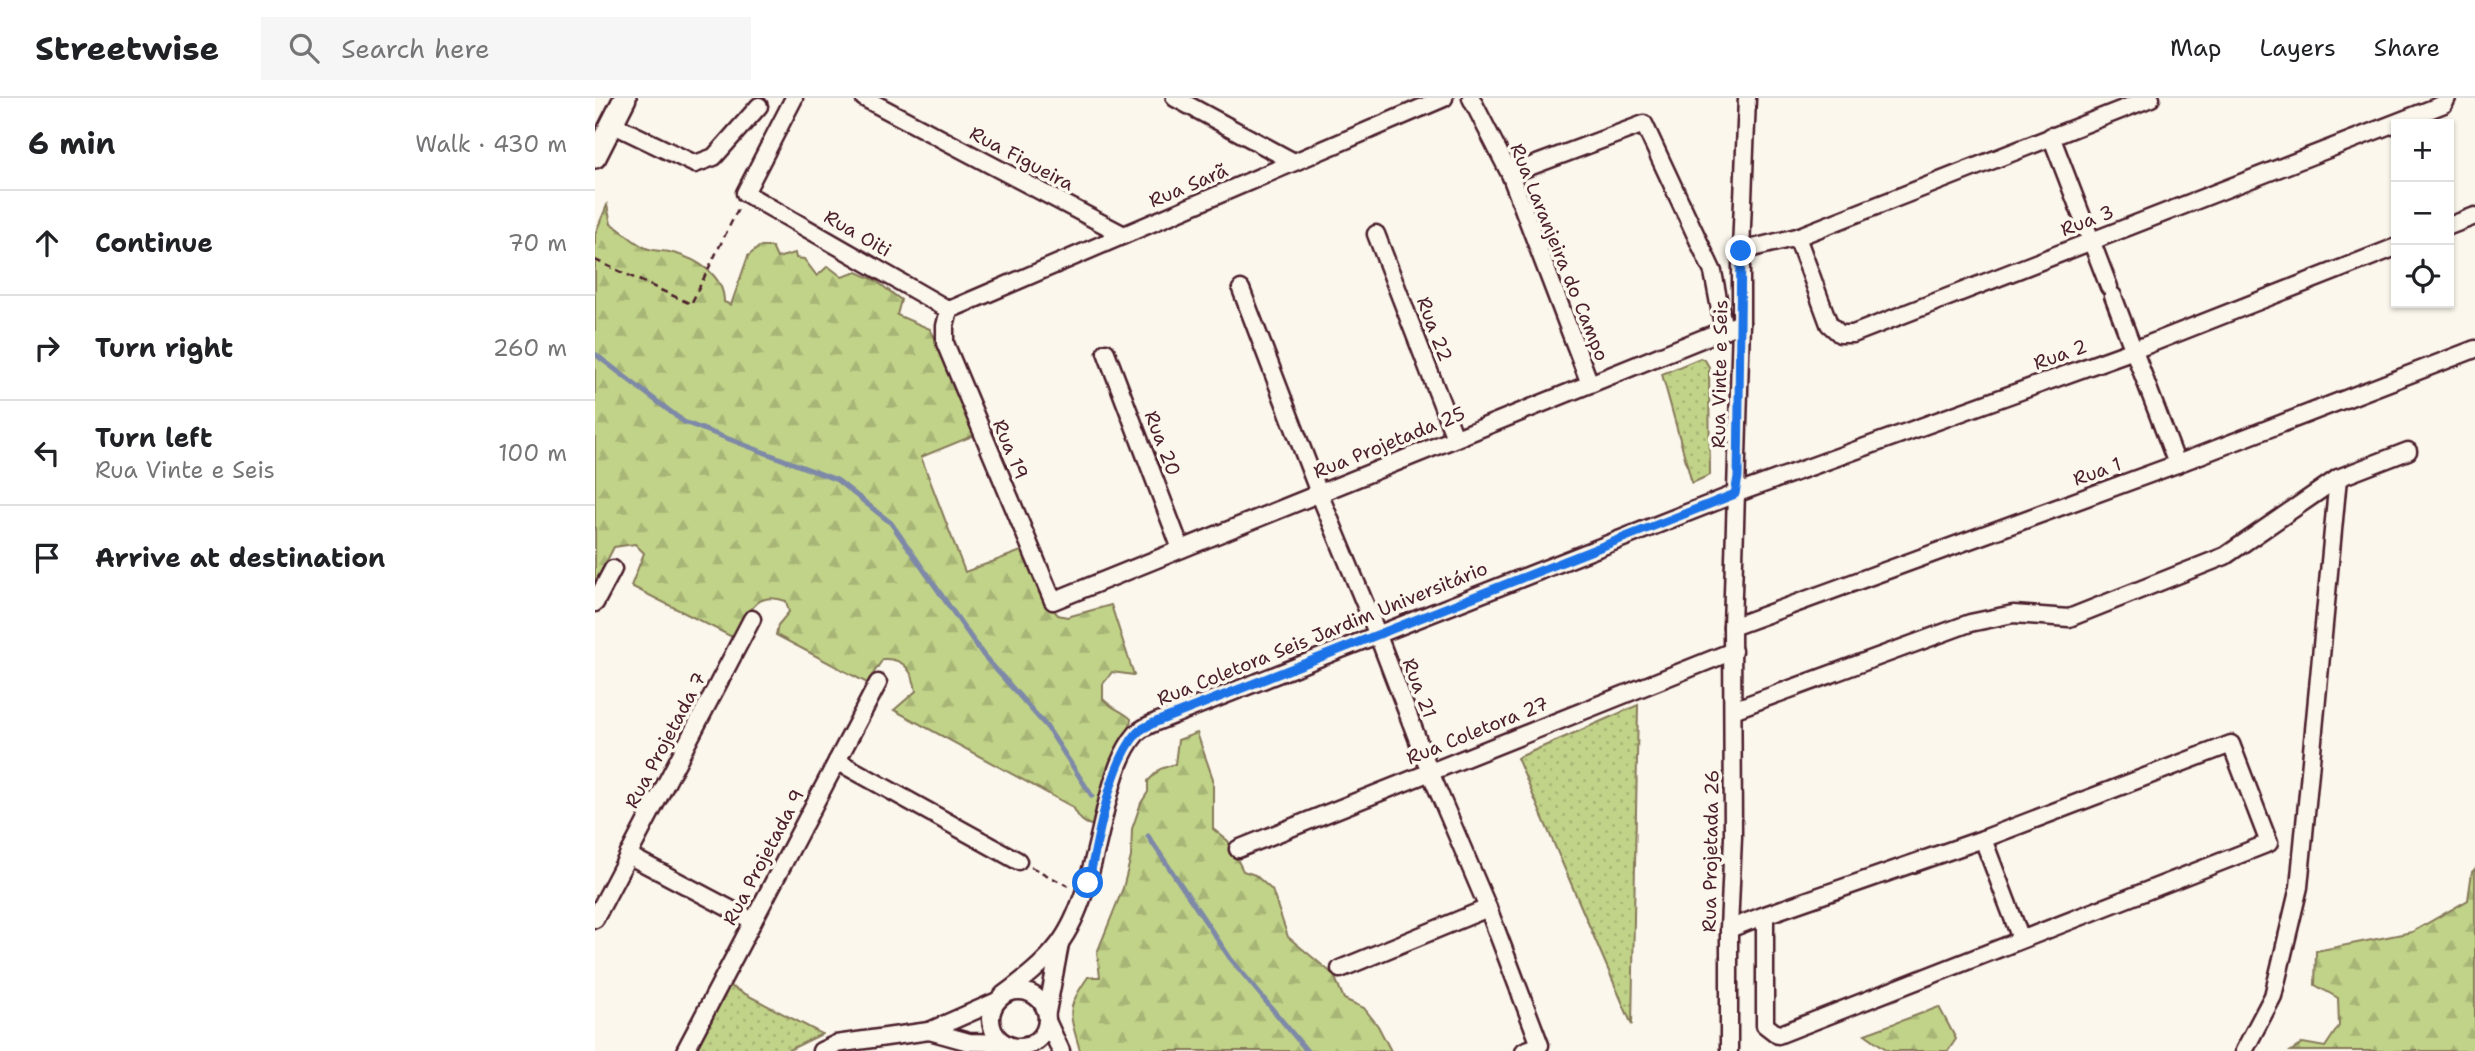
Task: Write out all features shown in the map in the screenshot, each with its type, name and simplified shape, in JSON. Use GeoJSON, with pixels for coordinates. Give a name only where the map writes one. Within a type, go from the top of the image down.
{"type":"FeatureCollection","features":[{"type":"Feature","properties":{"kind":"main road"},"geometry":{"type":"LineString","coordinates":[[595,157],[625,98]]}},
{"type":"Feature","properties":{"kind":"street"},"geometry":{"type":"LineString","coordinates":[[745,193],[794,98]]}},
{"type":"Feature","properties":{"kind":"street","name":"Rua Figueira"},"geometry":{"type":"LineString","coordinates":[[864,98],[1124,235]]}},
{"type":"Feature","properties":{"kind":"street"},"geometry":{"type":"LineString","coordinates":[[1175,98],[1294,162]]}},
{"type":"Feature","properties":{"kind":"street","name":"Rua Sarã"},"geometry":{"type":"LineString","coordinates":[[949,310],[1444,98]]}},
{"type":"Feature","properties":{"kind":"street","name":"Rua Laranjeira do Campo"},"geometry":{"type":"LineString","coordinates":[[1471,98],[1510,174],[1590,384]]}},
{"type":"Feature","properties":{"kind":"street","name":"Rua Vinte e Seis"},"geometry":{"type":"LineString","coordinates":[[1733,651],[1741,251],[1747,98]]}},
{"type":"Feature","properties":{"kind":"street"},"geometry":{"type":"LineString","coordinates":[[1741,251],[1797,237],[2151,98]]}},
{"type":"Feature","properties":{"kind":"street","name":"Rua 3"},"geometry":{"type":"LineString","coordinates":[[1797,237],[1829,324],[1833,330],[1847,335],[2444,104],[2447,98]]}},
{"type":"Feature","properties":{"kind":"street"},"geometry":{"type":"LineString","coordinates":[[612,124],[695,164],[714,157],[759,106]]}},
{"type":"Feature","properties":{"kind":"street"},"geometry":{"type":"LineString","coordinates":[[1510,174],[1644,124],[1713,272],[1724,330]]}},
{"type":"Feature","properties":{"kind":"street"},"geometry":{"type":"LineString","coordinates":[[2051,136],[2177,464]]}},
{"type":"Feature","properties":{"kind":"street","name":"Rua Oiti"},"geometry":{"type":"LineString","coordinates":[[745,193],[949,310]]}},
{"type":"Feature","properties":{"kind":"street"},"geometry":{"type":"LineString","coordinates":[[2454,224],[2475,216]]}},
{"type":"Feature","properties":{"kind":"street","name":"Rua 22"},"geometry":{"type":"LineString","coordinates":[[1376,234],[1455,438]]}},
{"type":"Feature","properties":{"kind":"street","name":"Rua 2"},"geometry":{"type":"LineString","coordinates":[[1735,494],[2134,350],[2391,249]]}},
{"type":"Feature","properties":{"kind":"street","name":"Rua 21"},"geometry":{"type":"LineString","coordinates":[[1241,289],[1319,493],[1377,633],[1430,772],[1488,908],[1540,1045],[1524,1051]]}},
{"type":"Feature","properties":{"kind":"street","name":"Rua 19"},"geometry":{"type":"LineString","coordinates":[[949,310],[945,343],[1053,601]]}},
{"type":"Feature","properties":{"kind":"street","name":"Rua Projetada 25"},"geometry":{"type":"LineString","coordinates":[[1053,601],[1741,323]]}},
{"type":"Feature","properties":{"kind":"street","name":"Rua 1"},"geometry":{"type":"LineString","coordinates":[[1732,627],[2177,464],[2475,349]]}},
{"type":"Feature","properties":{"kind":"street","name":"Rua 20"},"geometry":{"type":"LineString","coordinates":[[1106,352],[1181,549]]}},
{"type":"Feature","properties":{"kind":"street"},"geometry":{"type":"LineString","coordinates":[[1733,710],[1970,623],[2013,614],[2069,618],[2225,556],[2339,478],[2408,451]]}},
{"type":"Feature","properties":{"kind":"street"},"geometry":{"type":"LineString","coordinates":[[2244,1051],[2273,996],[2299,887],[2339,478]]}},
{"type":"Feature","properties":{"kind":"street","name":"Rua Coletora Seis Jardim Universitário"},"geometry":{"type":"LineString","coordinates":[[1060,944],[1083,894],[1115,773],[1128,745],[1139,730],[1377,633],[1735,494]]}},
{"type":"Feature","properties":{"kind":"street"},"geometry":{"type":"LineString","coordinates":[[595,603],[613,569]]}},
{"type":"Feature","properties":{"kind":"street","name":"Rua Projetada 7"},"geometry":{"type":"LineString","coordinates":[[595,919],[752,619]]}},
{"type":"Feature","properties":{"kind":"street","name":"Rua Projetada 26"},"geometry":{"type":"LineString","coordinates":[[1729,1051],[1733,651]]}},
{"type":"Feature","properties":{"kind":"street","name":"Rua Coletora 27"},"geometry":{"type":"LineString","coordinates":[[1238,849],[1733,651]]}},
{"type":"Feature","properties":{"kind":"street","name":"Rua Projetada 9"},"geometry":{"type":"LineString","coordinates":[[685,1051],[878,683]]}},
{"type":"Feature","properties":{"kind":"street"},"geometry":{"type":"LineString","coordinates":[[1729,929],[1765,915],[1983,839],[2231,744],[2269,843],[1777,1035],[1765,1025],[1765,915]]}},
{"type":"Feature","properties":{"kind":"street"},"geometry":{"type":"LineString","coordinates":[[838,761],[1019,861]]}},
{"type":"Feature","properties":{"kind":"street"},"geometry":{"type":"LineString","coordinates":[[1983,839],[2021,939]]}},
{"type":"Feature","properties":{"kind":"street"},"geometry":{"type":"LineString","coordinates":[[628,855],[753,921]]}},
{"type":"Feature","properties":{"kind":"street"},"geometry":{"type":"LineString","coordinates":[[1340,969],[1488,908]]}},
{"type":"Feature","properties":{"kind":"street"},"geometry":{"type":"LineString","coordinates":[[1005,1043],[992,1029],[992,1009],[1000,998],[1060,944]]}},
{"type":"Feature","properties":{"kind":"street"},"geometry":{"type":"LineString","coordinates":[[929,1031],[969,1042],[1005,1043],[1026,1049],[1040,1038],[1047,1016],[1060,944]]}},
{"type":"Feature","properties":{"kind":"street"},"geometry":{"type":"LineString","coordinates":[[821,1051],[836,1044],[929,1031],[1011,991],[1029,992],[1043,1003],[1061,1051]]}},
{"type":"Feature","properties":{"kind":"path"},"geometry":{"type":"LineString","coordinates":[[595,260],[691,304],[745,193]]}},
{"type":"Feature","properties":{"kind":"path"},"geometry":{"type":"LineString","coordinates":[[1019,861],[1083,894]]}},
{"type":"Feature","properties":{"kind":"green space"},"geometry":{"type":"Polygon","coordinates":[[[607,205],[611,224],[636,243],[700,264],[714,276],[723,292],[724,302],[731,305],[748,256],[759,247],[772,247],[777,258],[795,253],[796,258],[804,259],[817,276],[828,266],[842,277],[857,272],[875,280],[901,300],[897,315],[930,329],[947,360],[975,435],[921,457],[965,572],[1024,550],[1051,607],[1058,615],[1067,617],[1111,605],[1134,675],[1112,672],[1103,684],[1103,699],[1131,719],[1129,732],[1095,826],[1081,820],[1073,807],[894,710],[916,691],[910,672],[897,661],[883,659],[867,683],[776,635],[778,625],[789,612],[786,601],[775,598],[759,602],[749,613],[736,639],[631,586],[644,553],[635,544],[614,547],[595,584],[595,234],[607,205]]]}},
{"type":"Feature","properties":{"kind":"green space"},"geometry":{"type":"Polygon","coordinates":[[[1700,358],[1705,360],[1709,367],[1710,475],[1692,483],[1662,374],[1700,358]]]}},
{"type":"Feature","properties":{"kind":"green space"},"geometry":{"type":"Polygon","coordinates":[[[1638,705],[1632,1025],[1517,758],[1638,705]]]}},
{"type":"Feature","properties":{"kind":"green space"},"geometry":{"type":"Polygon","coordinates":[[[1197,733],[1213,779],[1213,829],[1228,841],[1243,871],[1255,875],[1272,890],[1288,937],[1334,975],[1344,999],[1364,1008],[1378,1026],[1391,1051],[1080,1051],[1072,1020],[1072,1005],[1088,977],[1100,977],[1097,953],[1123,888],[1131,857],[1132,829],[1148,792],[1148,781],[1160,769],[1175,764],[1178,740],[1197,733]]]}},
{"type":"Feature","properties":{"kind":"green space"},"geometry":{"type":"Polygon","coordinates":[[[2475,869],[2475,1051],[2291,1051],[2303,1043],[2325,1047],[2339,1026],[2338,998],[2315,985],[2316,951],[2412,932],[2468,900],[2472,872],[2475,869]]]}},
{"type":"Feature","properties":{"kind":"green space"},"geometry":{"type":"Polygon","coordinates":[[[728,985],[822,1034],[787,1051],[694,1051],[728,985]]]}},
{"type":"Feature","properties":{"kind":"green space"},"geometry":{"type":"Polygon","coordinates":[[[1939,1007],[1956,1039],[1948,1051],[1889,1051],[1865,1034],[1939,1007]]]}},
{"type":"Feature","properties":{"kind":"waterway"},"geometry":{"type":"LineString","coordinates":[[595,354],[684,422],[837,480],[891,523],[984,656],[1047,727],[1092,796]]}},
{"type":"Feature","properties":{"kind":"waterway"},"geometry":{"type":"LineString","coordinates":[[1148,836],[1230,958],[1307,1051]]}},
{"type":"Feature","properties":{"kind":"route"},"geometry":{"type":"LineString","coordinates":[[1088,883],[1115,773],[1128,745],[1139,730],[1377,633],[1735,494],[1738,477],[1741,251]]}}]}
